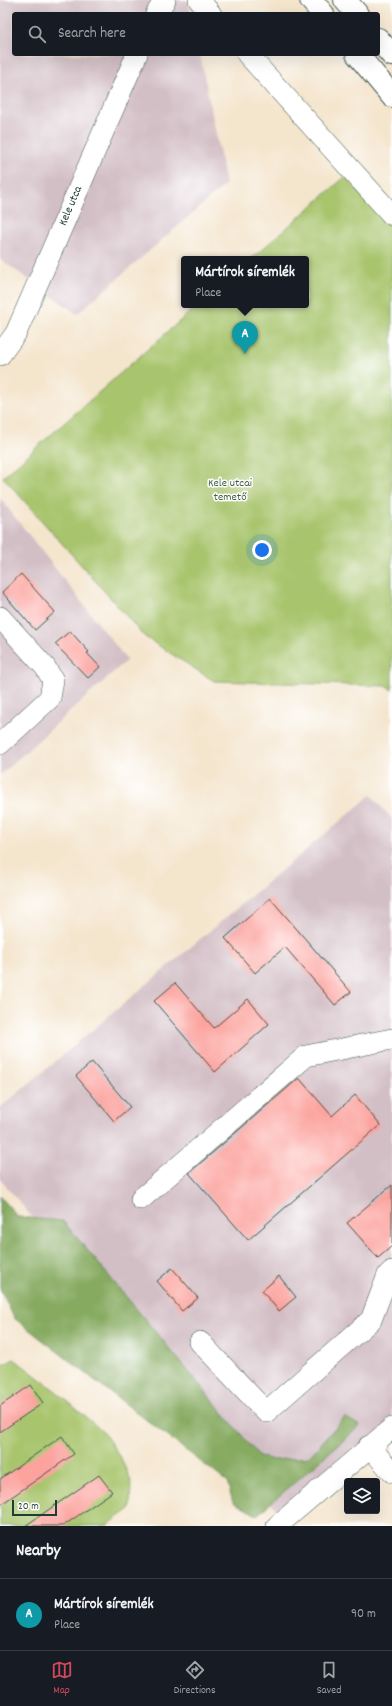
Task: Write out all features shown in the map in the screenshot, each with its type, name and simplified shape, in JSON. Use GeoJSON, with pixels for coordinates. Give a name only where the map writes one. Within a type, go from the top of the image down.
{"type":"FeatureCollection","features":[{"type":"Feature","properties":{"kind":"highway"},"geometry":{"type":"LineString","coordinates":[[311,0],[321,12]]}},
{"type":"Feature","properties":{"kind":"highway"},"geometry":{"type":"LineString","coordinates":[[345,0],[355,12]]}},
{"type":"Feature","properties":{"kind":"highway"},"geometry":{"type":"LineString","coordinates":[[380,41],[392,55]]}},
{"type":"Feature","properties":{"kind":"highway"},"geometry":{"type":"LineString","coordinates":[[359,56],[392,96]]}},
{"type":"Feature","properties":{"kind":"street"},"geometry":{"type":"LineString","coordinates":[[157,12],[165,0]]}},
{"type":"Feature","properties":{"kind":"street"},"geometry":{"type":"LineString","coordinates":[[199,0],[209,12]]}},
{"type":"Feature","properties":{"kind":"street","name":"Kele utca"},"geometry":{"type":"LineString","coordinates":[[0,355],[16,333],[136,56]]}},
{"type":"Feature","properties":{"kind":"street"},"geometry":{"type":"LineString","coordinates":[[249,56],[392,215]]}},
{"type":"Feature","properties":{"kind":"street"},"geometry":{"type":"LineString","coordinates":[[0,617],[45,667],[53,680],[50,698],[0,744]]}},
{"type":"Feature","properties":{"kind":"street"},"geometry":{"type":"LineString","coordinates":[[141,1199],[306,1056],[392,1040]]}},
{"type":"Feature","properties":{"kind":"street"},"geometry":{"type":"LineString","coordinates":[[200,1342],[266,1412],[371,1320],[388,1275],[392,1271]]}},
{"type":"Feature","properties":{"kind":"street"},"geometry":{"type":"LineString","coordinates":[[277,1526],[369,1446],[392,1428]]}},
{"type":"Feature","properties":{"kind":"street"},"geometry":{"type":"LineString","coordinates":[[369,1446],[392,1472]]}},
{"type":"Feature","properties":{"kind":"shaded area"},"geometry":{"type":"Polygon","coordinates":[[[0,0],[188,0],[191,12],[12,12],[12,56],[200,56],[226,184],[77,314],[0,259],[0,0]]]}},
{"type":"Feature","properties":{"kind":"shaded area"},"geometry":{"type":"Polygon","coordinates":[[[0,498],[127,660],[0,775],[0,498]]]}},
{"type":"Feature","properties":{"kind":"shaded area"},"geometry":{"type":"Polygon","coordinates":[[[371,795],[392,819],[392,1434],[287,1522],[0,1179],[0,1108],[371,795]]]}},
{"type":"Feature","properties":{"kind":"green space","name":"Kele utcai temető"},"geometry":{"type":"Polygon","coordinates":[[[345,177],[392,227],[392,690],[387,686],[214,681],[145,637],[3,477],[195,308],[309,308],[309,256],[254,256],[345,177]]]}},
{"type":"Feature","properties":{"kind":"green space"},"geometry":{"type":"Polygon","coordinates":[[[0,1196],[18,1217],[63,1221],[259,1456],[273,1460],[309,1457],[345,1417],[360,1426],[257,1515],[233,1502],[227,1482],[14,1318],[0,1288],[0,1196]]]}},
{"type":"Feature","properties":{"kind":"green space"},"geometry":{"type":"Polygon","coordinates":[[[14,1359],[57,1392],[104,1433],[121,1459],[131,1481],[130,1509],[106,1526],[0,1526],[0,1367],[14,1359]]]}},
{"type":"Feature","properties":{"kind":"building"},"geometry":{"type":"Polygon","coordinates":[[[21,574],[55,612],[35,630],[2,592],[21,574]]]}},
{"type":"Feature","properties":{"kind":"building"},"geometry":{"type":"Polygon","coordinates":[[[70,631],[100,667],[88,678],[55,644],[70,631]]]}},
{"type":"Feature","properties":{"kind":"building"},"geometry":{"type":"Polygon","coordinates":[[[270,898],[351,992],[335,1005],[285,947],[255,973],[225,938],[270,898]]]}},
{"type":"Feature","properties":{"kind":"building"},"geometry":{"type":"Polygon","coordinates":[[[175,983],[214,1028],[248,999],[269,1024],[215,1072],[154,1001],[175,983]]]}},
{"type":"Feature","properties":{"kind":"building"},"geometry":{"type":"Polygon","coordinates":[[[92,1062],[130,1107],[114,1121],[76,1076],[92,1062]]]}},
{"type":"Feature","properties":{"kind":"building"},"geometry":{"type":"Polygon","coordinates":[[[299,1078],[332,1116],[355,1095],[380,1125],[248,1240],[189,1173],[299,1078]]]}},
{"type":"Feature","properties":{"kind":"building"},"geometry":{"type":"Polygon","coordinates":[[[392,1185],[392,1246],[378,1258],[347,1223],[392,1185]]]}},
{"type":"Feature","properties":{"kind":"building"},"geometry":{"type":"Polygon","coordinates":[[[172,1268],[198,1298],[182,1311],[157,1281],[172,1268]]]}},
{"type":"Feature","properties":{"kind":"building"},"geometry":{"type":"Polygon","coordinates":[[[279,1276],[296,1297],[279,1311],[262,1291],[279,1276]]]}},
{"type":"Feature","properties":{"kind":"building"},"geometry":{"type":"Polygon","coordinates":[[[31,1385],[43,1403],[0,1432],[0,1406],[31,1385]]]}},
{"type":"Feature","properties":{"kind":"building"},"geometry":{"type":"Polygon","coordinates":[[[62,1436],[74,1454],[0,1505],[0,1479],[62,1436]]]}},
{"type":"Feature","properties":{"kind":"building"},"geometry":{"type":"Polygon","coordinates":[[[99,1475],[112,1492],[63,1526],[25,1526],[99,1475]]]}},
{"type":"Feature","properties":{"kind":"place","name":"Mártírok síremlék"},"geometry":{"type":"Point","coordinates":[245,354]}}]}
